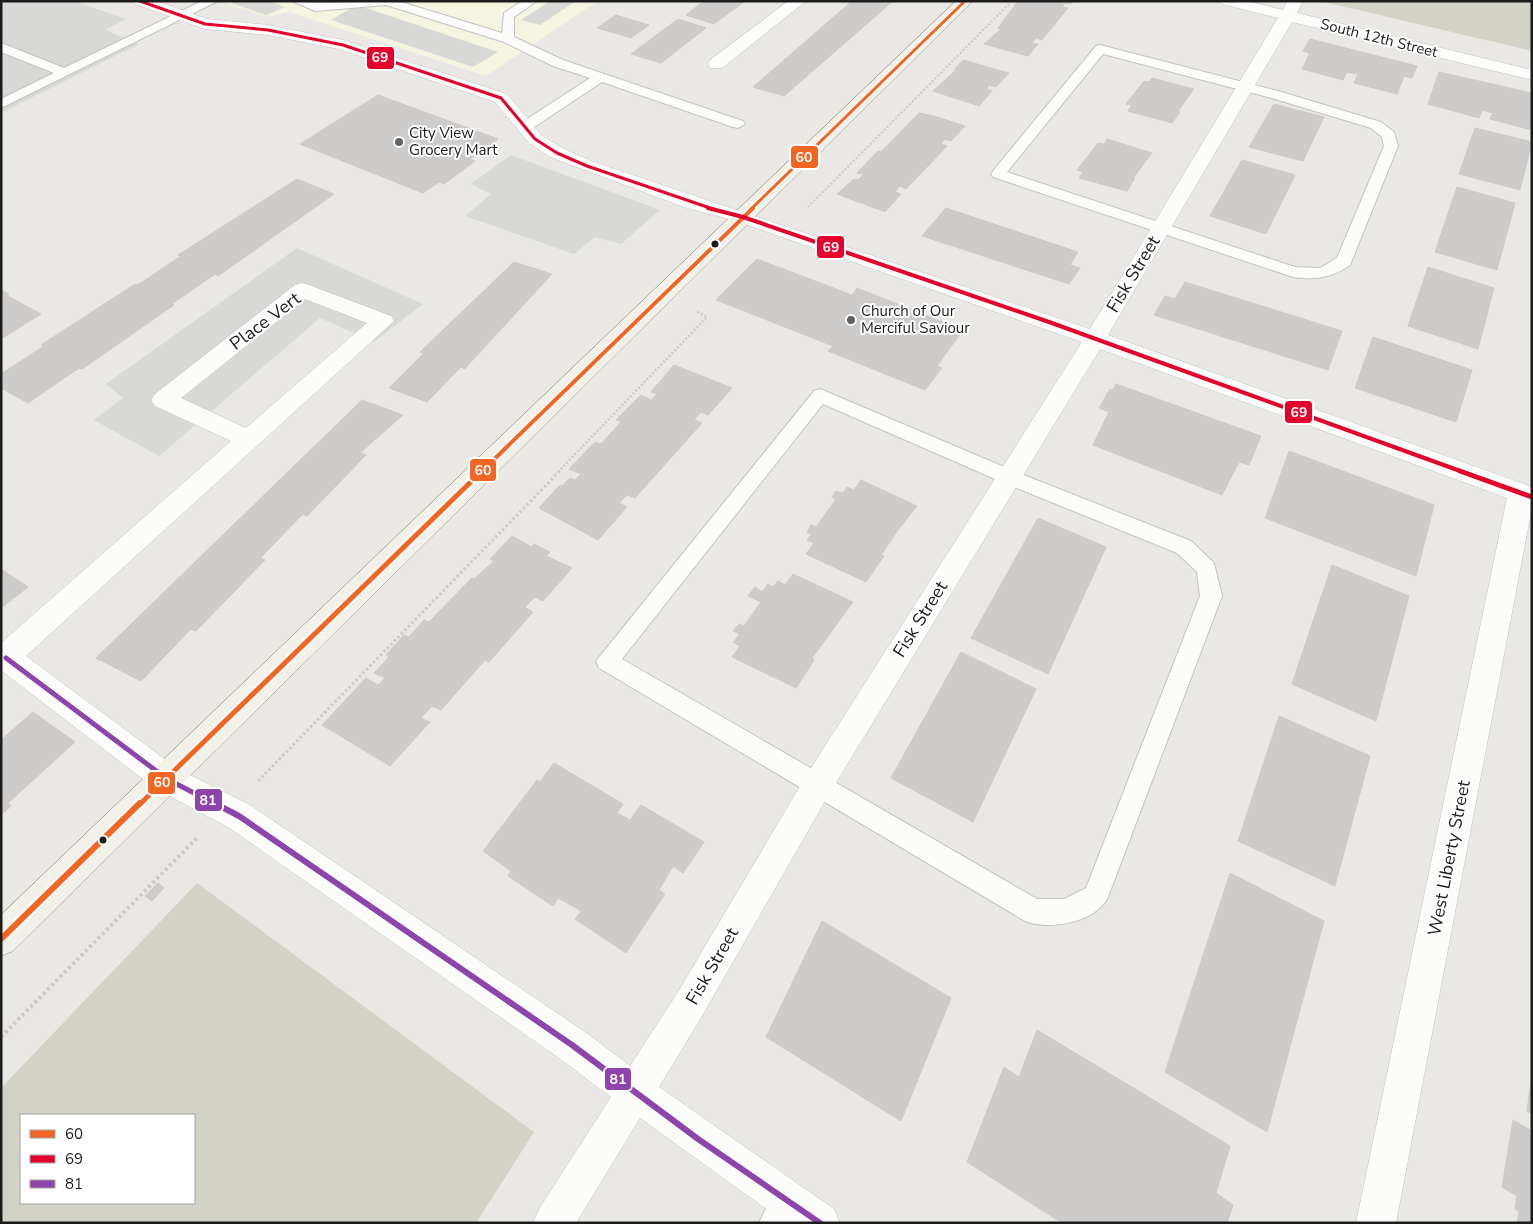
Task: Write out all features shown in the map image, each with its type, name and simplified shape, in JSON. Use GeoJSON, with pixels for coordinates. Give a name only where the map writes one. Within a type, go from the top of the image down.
{"type":"FeatureCollection","features":[{"type":"Feature","properties":{"kind":"main road"},"geometry":{"type":"LineString","coordinates":[[1,939],[965,1]]}},
{"type":"Feature","properties":{"kind":"street"},"geometry":{"type":"LineString","coordinates":[[140,1],[205,24],[268,30],[343,45],[501,98],[508,104],[535,139],[557,153],[691,203],[743,217],[1094,339],[1526,494]]}},
{"type":"Feature","properties":{"kind":"street"},"geometry":{"type":"LineString","coordinates":[[716,64],[798,1]]}},
{"type":"Feature","properties":{"kind":"street","name":"South 12th Street"},"geometry":{"type":"LineString","coordinates":[[1227,1],[1291,8],[1532,75]]}},
{"type":"Feature","properties":{"kind":"street","name":"Fisk Street"},"geometry":{"type":"LineString","coordinates":[[554,1223],[690,1004],[817,786],[1094,339],[1246,87],[1291,8]]}},
{"type":"Feature","properties":{"kind":"street","name":"Place Vert"},"geometry":{"type":"LineString","coordinates":[[4,659],[383,321],[302,290],[164,400],[249,439]]}},
{"type":"Feature","properties":{"kind":"street","name":"West Liberty Street"},"geometry":{"type":"LineString","coordinates":[[1376,1223],[1526,494]]}},
{"type":"Feature","properties":{"kind":"street"},"geometry":{"type":"LineString","coordinates":[[4,659],[166,779],[229,811],[636,1091],[698,1139],[780,1211],[820,1223]]}},
{"type":"Feature","properties":{"kind":"lane"},"geometry":{"type":"LineString","coordinates":[[1,104],[212,1]]}},
{"type":"Feature","properties":{"kind":"lane"},"geometry":{"type":"LineString","coordinates":[[298,1],[315,7],[385,2],[508,39],[541,56],[738,124]]}},
{"type":"Feature","properties":{"kind":"lane"},"geometry":{"type":"LineString","coordinates":[[508,39],[508,16],[531,1]]}},
{"type":"Feature","properties":{"kind":"lane"},"geometry":{"type":"LineString","coordinates":[[1,47],[65,74]]}},
{"type":"Feature","properties":{"kind":"lane"},"geometry":{"type":"LineString","coordinates":[[1100,49],[1350,116],[1376,125],[1388,135],[1391,146],[1344,261],[1331,272],[1310,275],[1292,272],[1160,228],[998,174],[1100,49]]}},
{"type":"Feature","properties":{"kind":"lane"},"geometry":{"type":"LineString","coordinates":[[526,126],[601,77]]}},
{"type":"Feature","properties":{"kind":"lane"},"geometry":{"type":"LineString","coordinates":[[820,395],[1009,477],[1184,546],[1207,569],[1211,596],[1095,897],[1066,912],[1034,912],[606,661],[820,395]]}},
{"type":"Feature","properties":{"kind":"path"},"geometry":{"type":"LineString","coordinates":[[807,208],[1012,1]]}},
{"type":"Feature","properties":{"kind":"path"},"geometry":{"type":"LineString","coordinates":[[1,1038],[195,839],[229,811],[565,466],[707,316],[696,311],[702,304]]}},
{"type":"Feature","properties":{"kind":"shaded area"},"geometry":{"type":"Polygon","coordinates":[[[1,1],[74,1],[126,19],[105,30],[139,44],[1,113],[1,1]]]}},
{"type":"Feature","properties":{"kind":"shaded area"},"geometry":{"type":"Polygon","coordinates":[[[219,1],[598,1],[486,76],[289,12],[266,17],[219,1]]]}},
{"type":"Feature","properties":{"kind":"shaded area"},"geometry":{"type":"Polygon","coordinates":[[[235,1],[270,1],[285,7],[266,15],[231,3],[235,1]]]}},
{"type":"Feature","properties":{"kind":"shaded area"},"geometry":{"type":"Polygon","coordinates":[[[550,1],[576,1],[540,25],[521,20],[550,1]]]}},
{"type":"Feature","properties":{"kind":"shaded area"},"geometry":{"type":"Polygon","coordinates":[[[1320,1],[1532,1],[1532,51],[1320,1]]]}},
{"type":"Feature","properties":{"kind":"shaded area"},"geometry":{"type":"Polygon","coordinates":[[[357,5],[498,52],[473,67],[331,20],[357,5]]]}},
{"type":"Feature","properties":{"kind":"shaded area"},"geometry":{"type":"Polygon","coordinates":[[[511,155],[660,210],[621,244],[595,237],[574,254],[465,216],[491,194],[471,184],[511,155]]]}},
{"type":"Feature","properties":{"kind":"shaded area"},"geometry":{"type":"Polygon","coordinates":[[[297,248],[423,304],[374,342],[320,318],[159,456],[94,420],[123,398],[106,384],[297,248]]]}},
{"type":"Feature","properties":{"kind":"shaded area"},"geometry":{"type":"Polygon","coordinates":[[[197,883],[534,1132],[476,1223],[1,1223],[1,1088],[197,883]]]}},
{"type":"Feature","properties":{"kind":"building"},"geometry":{"type":"Polygon","coordinates":[[[704,1],[745,1],[714,24],[686,15],[704,1]]]}},
{"type":"Feature","properties":{"kind":"building"},"geometry":{"type":"Polygon","coordinates":[[[852,1],[893,1],[784,96],[753,87],[852,1]]]}},
{"type":"Feature","properties":{"kind":"building"},"geometry":{"type":"Polygon","coordinates":[[[1018,1],[1074,1],[1071,4],[1065,3],[1062,7],[1068,8],[1042,40],[1036,38],[1032,43],[1038,44],[1028,56],[984,44],[1001,29],[998,28],[1018,1]]]}},
{"type":"Feature","properties":{"kind":"building"},"geometry":{"type":"Polygon","coordinates":[[[616,15],[649,25],[631,38],[597,28],[616,15]]]}},
{"type":"Feature","properties":{"kind":"building"},"geometry":{"type":"Polygon","coordinates":[[[678,19],[706,28],[661,63],[631,54],[678,19]]]}},
{"type":"Feature","properties":{"kind":"building"},"geometry":{"type":"Polygon","coordinates":[[[1310,39],[1417,66],[1412,78],[1404,76],[1397,94],[1354,83],[1358,74],[1347,72],[1343,80],[1302,69],[1310,53],[1303,51],[1310,39]]]}},
{"type":"Feature","properties":{"kind":"building"},"geometry":{"type":"Polygon","coordinates":[[[963,60],[1009,73],[996,87],[989,85],[986,89],[992,91],[979,106],[933,91],[956,70],[954,70],[963,60]]]}},
{"type":"Feature","properties":{"kind":"building"},"geometry":{"type":"Polygon","coordinates":[[[1439,72],[1532,93],[1532,130],[1490,119],[1493,113],[1482,110],[1479,118],[1428,104],[1439,72]]]}},
{"type":"Feature","properties":{"kind":"building"},"geometry":{"type":"Polygon","coordinates":[[[1152,78],[1194,89],[1172,123],[1128,111],[1132,105],[1126,104],[1144,81],[1149,82],[1152,78]]]}},
{"type":"Feature","properties":{"kind":"building","name":"City View Grocery Mart"},"geometry":{"type":"Polygon","coordinates":[[[378,95],[498,139],[470,159],[475,161],[444,184],[439,182],[423,193],[300,144],[378,95]]]}},
{"type":"Feature","properties":{"kind":"building"},"geometry":{"type":"Polygon","coordinates":[[[1274,104],[1324,117],[1303,161],[1249,147],[1274,104]]]}},
{"type":"Feature","properties":{"kind":"building"},"geometry":{"type":"Polygon","coordinates":[[[919,113],[965,126],[951,141],[945,139],[941,144],[947,146],[906,189],[900,186],[895,192],[901,194],[885,212],[837,194],[854,179],[858,180],[864,174],[857,173],[878,151],[881,152],[919,113]]]}},
{"type":"Feature","properties":{"kind":"building"},"geometry":{"type":"Polygon","coordinates":[[[1475,128],[1532,142],[1520,190],[1459,174],[1475,128]]]}},
{"type":"Feature","properties":{"kind":"building"},"geometry":{"type":"Polygon","coordinates":[[[1107,139],[1152,153],[1133,178],[1135,178],[1127,191],[1079,178],[1083,172],[1077,170],[1098,143],[1104,144],[1107,139]]]}},
{"type":"Feature","properties":{"kind":"building"},"geometry":{"type":"Polygon","coordinates":[[[1242,160],[1295,175],[1266,234],[1210,216],[1242,160]]]}},
{"type":"Feature","properties":{"kind":"building"},"geometry":{"type":"Polygon","coordinates":[[[297,179],[334,194],[218,276],[215,274],[82,369],[79,368],[28,403],[1,388],[1,374],[44,346],[41,345],[135,284],[137,285],[144,281],[181,256],[178,255],[297,179]]]}},
{"type":"Feature","properties":{"kind":"building"},"geometry":{"type":"Polygon","coordinates":[[[1457,187],[1515,203],[1497,270],[1435,252],[1457,187]]]}},
{"type":"Feature","properties":{"kind":"building"},"geometry":{"type":"Polygon","coordinates":[[[946,208],[1078,252],[1070,265],[1080,268],[1069,284],[922,236],[946,208]]]}},
{"type":"Feature","properties":{"kind":"building","name":"Church of Our Merciful Saviour"},"geometry":{"type":"Polygon","coordinates":[[[757,259],[852,295],[857,288],[963,330],[937,366],[942,368],[925,390],[828,351],[833,346],[716,300],[757,259]]]}},
{"type":"Feature","properties":{"kind":"building"},"geometry":{"type":"Polygon","coordinates":[[[514,262],[552,274],[465,369],[461,367],[427,402],[389,388],[424,353],[420,352],[514,262]]]}},
{"type":"Feature","properties":{"kind":"building"},"geometry":{"type":"Polygon","coordinates":[[[1428,267],[1494,288],[1478,349],[1408,326],[1428,267]]]}},
{"type":"Feature","properties":{"kind":"building"},"geometry":{"type":"Polygon","coordinates":[[[1185,282],[1342,331],[1328,370],[1154,315],[1165,296],[1175,299],[1185,282]]]}},
{"type":"Feature","properties":{"kind":"building"},"geometry":{"type":"Polygon","coordinates":[[[1,290],[9,294],[6,295],[41,314],[1,339],[1,290]]]}},
{"type":"Feature","properties":{"kind":"building"},"geometry":{"type":"Polygon","coordinates":[[[1373,337],[1472,370],[1456,422],[1355,388],[1373,337]]]}},
{"type":"Feature","properties":{"kind":"building"},"geometry":{"type":"Polygon","coordinates":[[[674,365],[732,388],[708,415],[701,412],[694,420],[702,423],[635,498],[627,495],[619,503],[627,507],[598,540],[539,508],[560,485],[562,486],[570,478],[575,480],[581,474],[569,469],[595,442],[601,444],[621,422],[616,420],[641,395],[651,400],[657,394],[651,392],[674,365]]]}},
{"type":"Feature","properties":{"kind":"building"},"geometry":{"type":"Polygon","coordinates":[[[1116,384],[1261,436],[1249,465],[1239,462],[1222,495],[1093,445],[1109,412],[1099,408],[1110,389],[1113,390],[1116,384]]]}},
{"type":"Feature","properties":{"kind":"building"},"geometry":{"type":"Polygon","coordinates":[[[362,400],[403,415],[360,453],[366,455],[307,516],[303,514],[260,558],[265,560],[196,631],[191,629],[141,681],[96,658],[362,400]]]}},
{"type":"Feature","properties":{"kind":"building"},"geometry":{"type":"Polygon","coordinates":[[[1289,451],[1434,505],[1416,576],[1265,518],[1289,451]]]}},
{"type":"Feature","properties":{"kind":"building"},"geometry":{"type":"Polygon","coordinates":[[[861,480],[917,506],[881,555],[884,556],[866,582],[806,554],[814,543],[807,540],[812,534],[807,532],[811,525],[816,527],[836,499],[832,497],[836,491],[843,493],[847,487],[854,490],[861,480]]]}},
{"type":"Feature","properties":{"kind":"building"},"geometry":{"type":"Polygon","coordinates":[[[1038,518],[1106,547],[1048,674],[971,638],[1038,518]]]}},
{"type":"Feature","properties":{"kind":"building"},"geometry":{"type":"Polygon","coordinates":[[[512,536],[532,547],[534,544],[550,552],[546,556],[572,568],[543,601],[535,597],[525,607],[533,612],[489,662],[485,660],[441,710],[432,706],[421,718],[430,722],[390,766],[322,725],[366,678],[378,685],[385,678],[374,673],[389,657],[386,655],[404,635],[409,637],[424,620],[429,622],[472,578],[474,579],[494,561],[490,559],[512,536]]]}},
{"type":"Feature","properties":{"kind":"building"},"geometry":{"type":"Polygon","coordinates":[[[1332,565],[1409,596],[1376,721],[1292,684],[1332,565]]]}},
{"type":"Feature","properties":{"kind":"building"},"geometry":{"type":"Polygon","coordinates":[[[1,569],[28,587],[1,608],[1,569]]]}},
{"type":"Feature","properties":{"kind":"building"},"geometry":{"type":"Polygon","coordinates":[[[793,574],[853,602],[812,658],[814,660],[796,688],[732,657],[740,646],[733,642],[740,634],[733,631],[739,624],[744,626],[761,602],[748,596],[755,587],[762,592],[768,584],[773,587],[778,581],[785,585],[793,574]]]}},
{"type":"Feature","properties":{"kind":"building"},"geometry":{"type":"Polygon","coordinates":[[[961,652],[1036,689],[973,822],[891,778],[961,652]]]}},
{"type":"Feature","properties":{"kind":"building"},"geometry":{"type":"Polygon","coordinates":[[[33,712],[75,742],[8,803],[11,806],[1,815],[1,740],[33,712]]]}},
{"type":"Feature","properties":{"kind":"building"},"geometry":{"type":"Polygon","coordinates":[[[1279,716],[1370,756],[1335,886],[1238,841],[1279,716]]]}},
{"type":"Feature","properties":{"kind":"building"},"geometry":{"type":"Polygon","coordinates":[[[554,763],[623,804],[617,813],[630,820],[641,805],[704,842],[683,873],[673,866],[659,890],[665,894],[626,953],[575,919],[581,912],[578,909],[558,898],[553,906],[508,876],[511,871],[483,851],[537,780],[540,782],[554,763]]]}},
{"type":"Feature","properties":{"kind":"building"},"geometry":{"type":"Polygon","coordinates":[[[1230,873],[1324,921],[1267,1132],[1165,1072],[1230,873]]]}},
{"type":"Feature","properties":{"kind":"building"},"geometry":{"type":"Polygon","coordinates":[[[158,883],[164,888],[152,901],[145,896],[158,883]]]}},
{"type":"Feature","properties":{"kind":"building"},"geometry":{"type":"Polygon","coordinates":[[[822,921],[951,998],[901,1121],[766,1037],[822,921]]]}},
{"type":"Feature","properties":{"kind":"building"},"geometry":{"type":"Polygon","coordinates":[[[1037,1030],[1230,1146],[1216,1193],[1233,1205],[1227,1223],[1062,1223],[967,1162],[1004,1067],[1019,1077],[1037,1030]]]}},
{"type":"Feature","properties":{"kind":"building"},"geometry":{"type":"Polygon","coordinates":[[[1532,1075],[1532,1114],[1527,1111],[1532,1075]]]}},
{"type":"Feature","properties":{"kind":"building"},"geometry":{"type":"Polygon","coordinates":[[[1513,1120],[1532,1131],[1532,1223],[1517,1223],[1519,1212],[1515,1209],[1517,1196],[1502,1187],[1513,1120]]]}},
{"type":"Feature","properties":{"kind":"transit line","name":"69"},"geometry":{"type":"LineString","coordinates":[[140,1],[205,24],[268,30],[343,45],[501,98],[508,104],[535,139],[557,153],[587,166],[691,203],[743,217],[1049,322],[1532,497]]}},
{"type":"Feature","properties":{"kind":"transit line","name":"60"},"geometry":{"type":"LineString","coordinates":[[1,939],[965,1]]}},
{"type":"Feature","properties":{"kind":"transit line","name":"81"},"geometry":{"type":"LineString","coordinates":[[6,658],[167,779],[239,816],[572,1045],[698,1139],[820,1223]]}},
{"type":"Feature","properties":{"kind":"place","name":"City View Grocery Mart"},"geometry":{"type":"Point","coordinates":[399,142]}},
{"type":"Feature","properties":{"kind":"place","name":"Church of Our Merciful Saviour"},"geometry":{"type":"Point","coordinates":[851,320]}}]}
